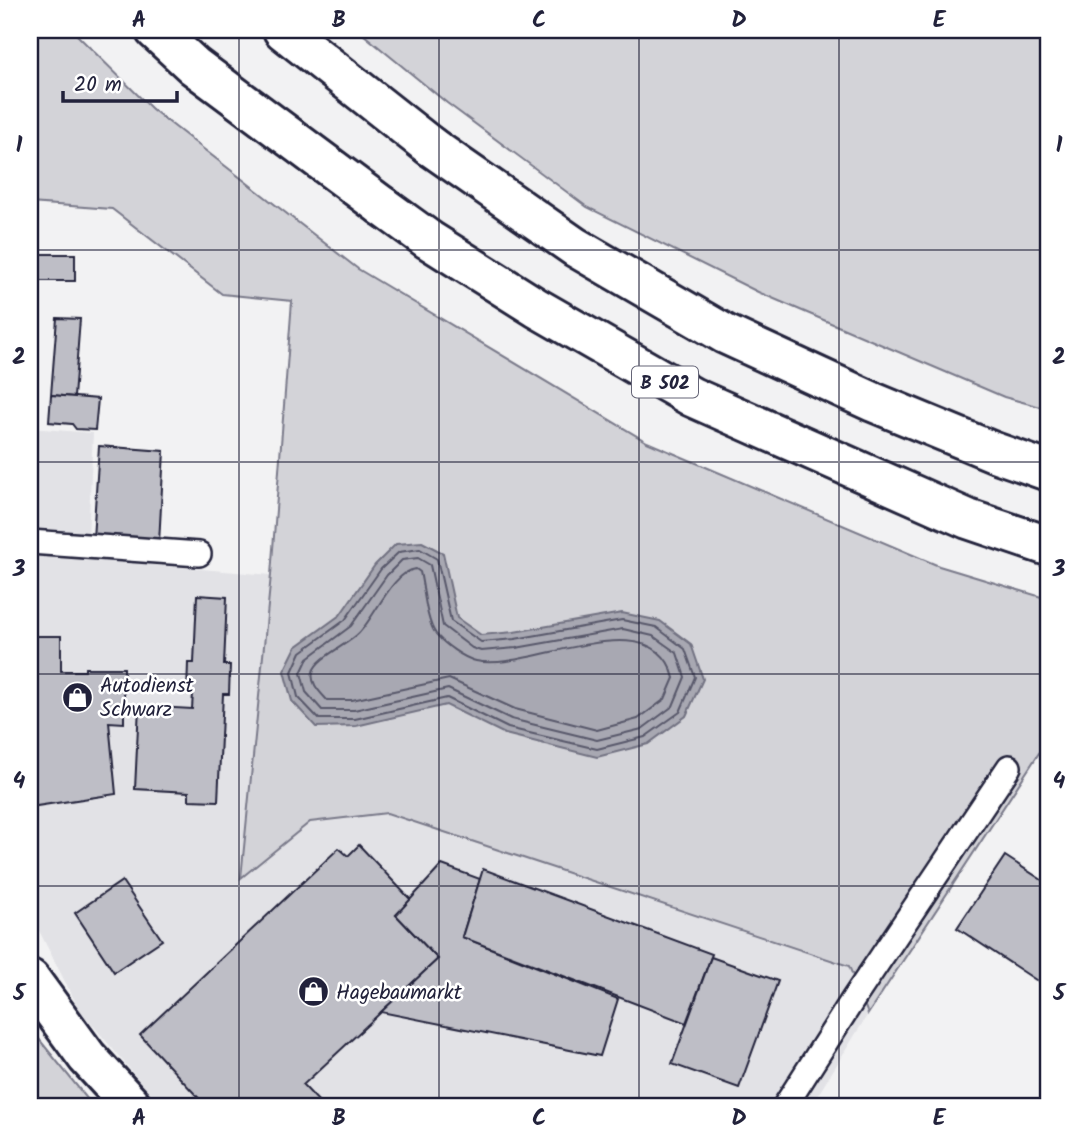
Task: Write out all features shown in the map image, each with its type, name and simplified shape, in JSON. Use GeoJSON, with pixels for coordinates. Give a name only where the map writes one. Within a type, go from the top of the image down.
{"type":"FeatureCollection","features":[{"type":"Feature","properties":{"kind":"main road","name":"B 502"},"geometry":{"type":"LineString","coordinates":[[155,30],[194,66],[382,206],[429,240],[537,309],[692,397],[968,519],[1048,546]]}},
{"type":"Feature","properties":{"kind":"main road"},"geometry":{"type":"LineString","coordinates":[[283,30],[430,146],[575,247],[725,334],[873,402],[994,453],[1048,471]]}},
{"type":"Feature","properties":{"kind":"main road"},"geometry":{"type":"LineString","coordinates":[[30,978],[87,1057],[132,1106]]}},
{"type":"Feature","properties":{"kind":"lane"},"geometry":{"type":"LineString","coordinates":[[30,542],[199,554]]}},
{"type":"Feature","properties":{"kind":"lane"},"geometry":{"type":"LineString","coordinates":[[785,1106],[1009,767]]}},
{"type":"Feature","properties":{"kind":"shaded area"},"geometry":{"type":"Polygon","coordinates":[[[30,30],[72,30],[152,109],[358,269],[647,442],[939,566],[1048,599],[1048,760],[1039,753],[868,1014],[849,966],[387,813],[310,822],[241,878],[271,575],[292,301],[222,294],[112,209],[30,203],[30,30]]]}},
{"type":"Feature","properties":{"kind":"shaded area"},"geometry":{"type":"Polygon","coordinates":[[[358,30],[1048,30],[1048,409],[1004,397],[758,292],[587,207],[447,103],[358,30]]]}},
{"type":"Feature","properties":{"kind":"shaded area"},"geometry":{"type":"Polygon","coordinates":[[[30,428],[93,433],[87,559],[271,575],[241,877],[310,822],[387,813],[849,966],[868,1014],[811,1106],[161,1106],[79,1009],[30,913],[30,428]]]}},
{"type":"Feature","properties":{"kind":"shaded area"},"geometry":{"type":"Polygon","coordinates":[[[30,1028],[93,1106],[30,1106],[30,1028]]]}},
{"type":"Feature","properties":{"kind":"water"},"geometry":{"type":"Polygon","coordinates":[[[422,542],[443,553],[457,618],[481,635],[514,632],[622,613],[660,621],[691,644],[703,679],[686,716],[648,744],[597,757],[505,734],[446,705],[356,726],[316,727],[292,701],[284,671],[296,647],[340,615],[375,565],[396,544],[422,542]]]}},
{"type":"Feature","properties":{"kind":"building"},"geometry":{"type":"Polygon","coordinates":[[[30,254],[75,254],[75,281],[30,281],[30,254]]]}},
{"type":"Feature","properties":{"kind":"building"},"geometry":{"type":"Polygon","coordinates":[[[57,318],[80,319],[74,397],[51,395],[57,318]]]}},
{"type":"Feature","properties":{"kind":"building"},"geometry":{"type":"Polygon","coordinates":[[[51,395],[98,399],[95,430],[76,429],[72,424],[49,422],[51,395]]]}},
{"type":"Feature","properties":{"kind":"building"},"geometry":{"type":"Polygon","coordinates":[[[99,446],[164,451],[159,543],[93,539],[99,446]]]}},
{"type":"Feature","properties":{"kind":"building"},"geometry":{"type":"Polygon","coordinates":[[[197,595],[227,597],[224,665],[230,665],[229,694],[223,694],[218,801],[189,800],[189,792],[135,789],[139,706],[192,709],[193,693],[187,693],[188,663],[194,663],[197,595]]]}},
{"type":"Feature","properties":{"kind":"building","name":"Autodienst Schwarz"},"geometry":{"type":"Polygon","coordinates":[[[30,636],[61,636],[61,671],[124,668],[124,723],[109,722],[116,794],[30,807],[30,636]]]}},
{"type":"Feature","properties":{"kind":"building"},"geometry":{"type":"Polygon","coordinates":[[[359,845],[411,900],[396,915],[438,959],[303,1085],[323,1106],[206,1106],[140,1035],[339,848],[348,856],[359,845]]]}},
{"type":"Feature","properties":{"kind":"building"},"geometry":{"type":"Polygon","coordinates":[[[1005,856],[1048,884],[1048,988],[957,928],[1005,856]]]}},
{"type":"Feature","properties":{"kind":"building"},"geometry":{"type":"Polygon","coordinates":[[[442,865],[480,879],[462,937],[618,999],[600,1056],[381,1012],[438,959],[396,915],[442,865]]]}},
{"type":"Feature","properties":{"kind":"building"},"geometry":{"type":"Polygon","coordinates":[[[483,869],[712,954],[686,1023],[462,937],[483,869]]]}},
{"type":"Feature","properties":{"kind":"building"},"geometry":{"type":"Polygon","coordinates":[[[122,881],[162,940],[114,972],[75,913],[122,881]]]}},
{"type":"Feature","properties":{"kind":"building"},"geometry":{"type":"Polygon","coordinates":[[[711,957],[778,981],[739,1088],[672,1064],[711,957]]]}},
{"type":"Feature","properties":{"kind":"place","name":"Autodienst Schwarz"},"geometry":{"type":"Point","coordinates":[77,697]}},
{"type":"Feature","properties":{"kind":"place","name":"Hagebaumarkt"},"geometry":{"type":"Point","coordinates":[313,992]}}]}
